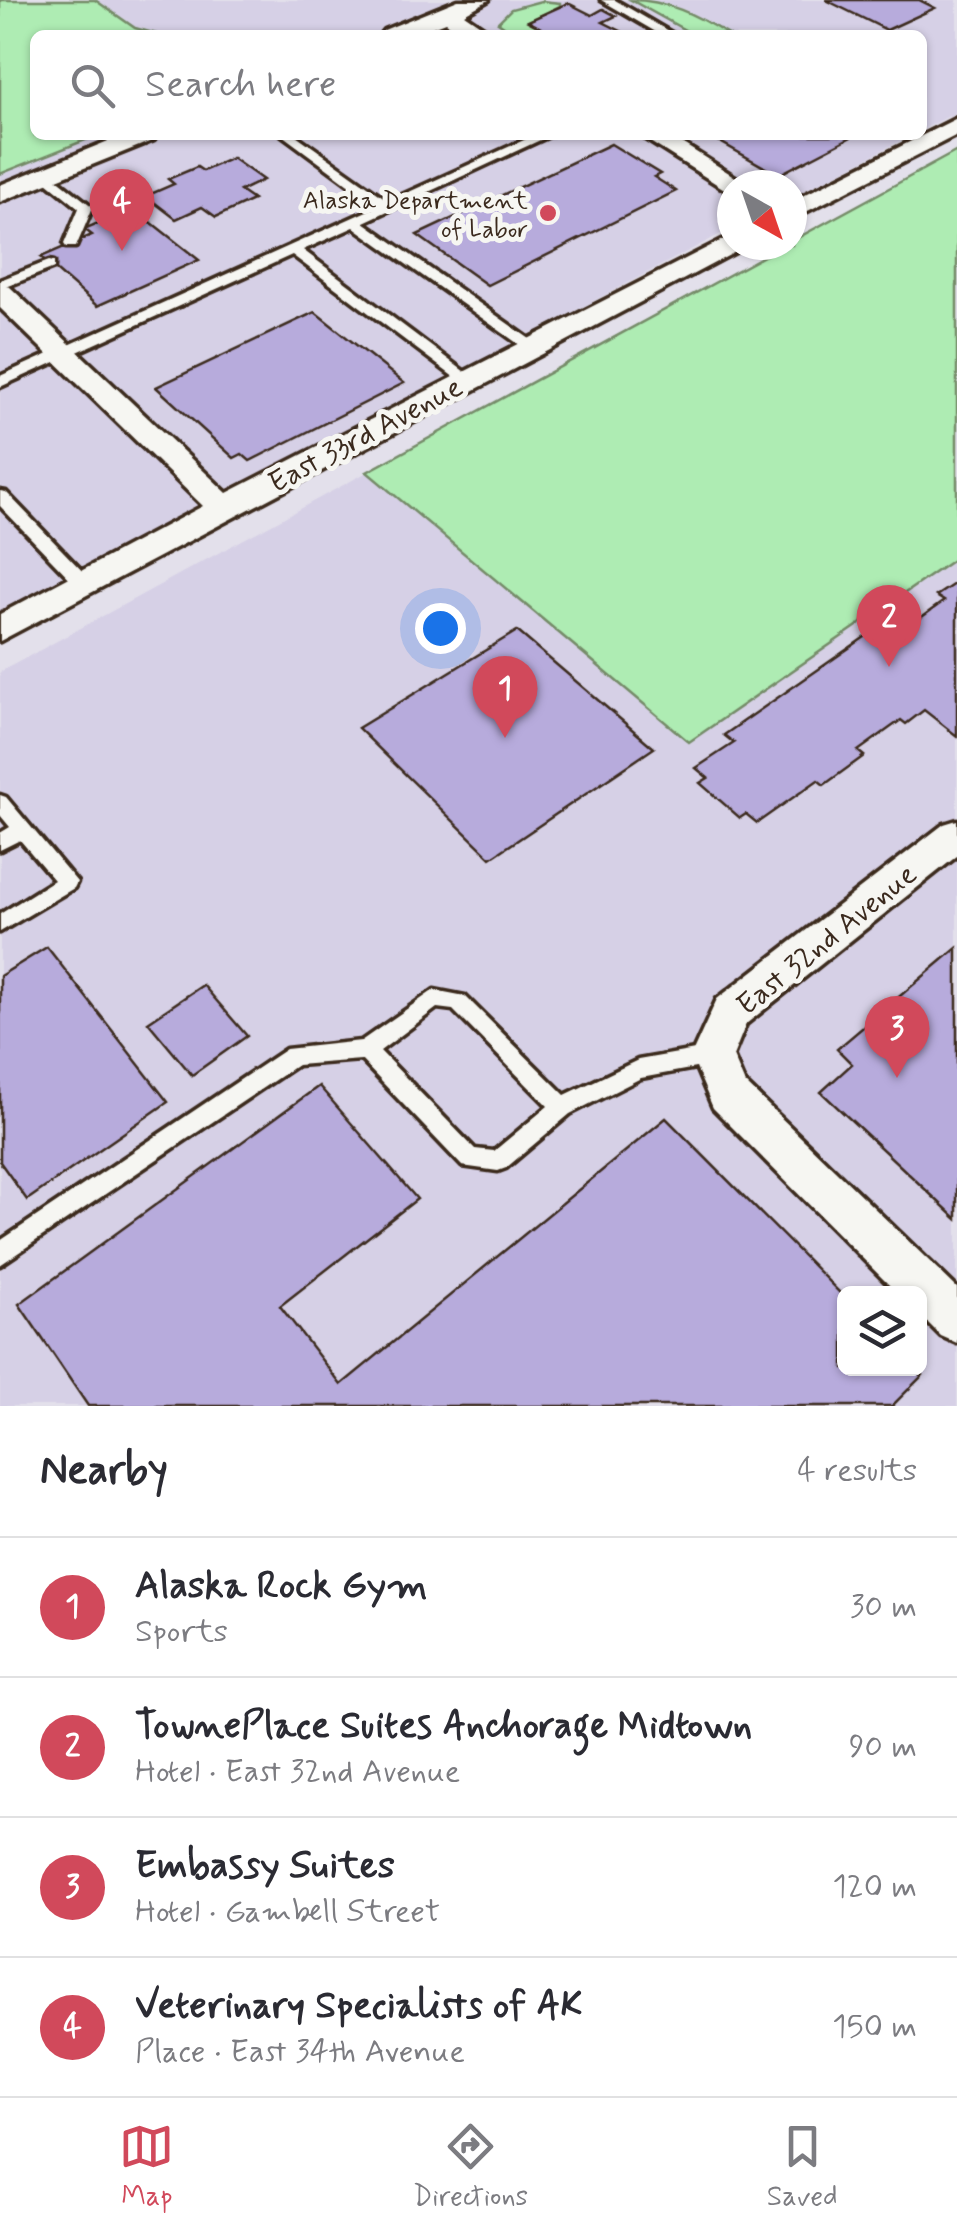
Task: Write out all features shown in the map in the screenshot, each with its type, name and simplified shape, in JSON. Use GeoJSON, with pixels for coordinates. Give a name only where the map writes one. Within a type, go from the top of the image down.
{"type":"FeatureCollection","features":[{"type":"Feature","properties":{"kind":"street"},"geometry":{"type":"LineString","coordinates":[[404,30],[478,0]]}},
{"type":"Feature","properties":{"kind":"street"},"geometry":{"type":"LineString","coordinates":[[446,13],[475,30]]}},
{"type":"Feature","properties":{"kind":"street"},"geometry":{"type":"LineString","coordinates":[[927,136],[957,125]]}},
{"type":"Feature","properties":{"kind":"street"},"geometry":{"type":"LineString","coordinates":[[0,194],[132,140]]}},
{"type":"Feature","properties":{"kind":"street"},"geometry":{"type":"LineString","coordinates":[[659,140],[717,175]]}},
{"type":"Feature","properties":{"kind":"street"},"geometry":{"type":"LineString","coordinates":[[807,203],[919,140]]}},
{"type":"Feature","properties":{"kind":"street","name":"East 33rd Avenue"},"geometry":{"type":"LineString","coordinates":[[0,629],[717,251]]}},
{"type":"Feature","properties":{"kind":"street"},"geometry":{"type":"LineString","coordinates":[[0,293],[224,508]]}},
{"type":"Feature","properties":{"kind":"street","name":"East 32nd Avenue"},"geometry":{"type":"LineString","coordinates":[[712,1056],[731,1012],[957,835]]}},
{"type":"Feature","properties":{"kind":"street"},"geometry":{"type":"LineString","coordinates":[[712,1056],[728,1095],[957,1320]]}},
{"type":"Feature","properties":{"kind":"lane"},"geometry":{"type":"LineString","coordinates":[[607,0],[659,30]]}},
{"type":"Feature","properties":{"kind":"lane"},"geometry":{"type":"LineString","coordinates":[[295,140],[389,207]]}},
{"type":"Feature","properties":{"kind":"lane"},"geometry":{"type":"LineString","coordinates":[[0,382],[534,140]]}},
{"type":"Feature","properties":{"kind":"lane"},"geometry":{"type":"LineString","coordinates":[[47,174],[86,208],[71,244]]}},
{"type":"Feature","properties":{"kind":"lane"},"geometry":{"type":"LineString","coordinates":[[356,222],[532,347]]}},
{"type":"Feature","properties":{"kind":"lane"},"geometry":{"type":"LineString","coordinates":[[294,250],[468,381]]}},
{"type":"Feature","properties":{"kind":"lane"},"geometry":{"type":"LineString","coordinates":[[0,285],[49,265]]}},
{"type":"Feature","properties":{"kind":"lane"},"geometry":{"type":"LineString","coordinates":[[0,496],[83,582]]}},
{"type":"Feature","properties":{"kind":"lane"},"geometry":{"type":"LineString","coordinates":[[0,802],[67,882],[0,924]]}},
{"type":"Feature","properties":{"kind":"lane"},"geometry":{"type":"LineString","coordinates":[[0,842],[22,829]]}},
{"type":"Feature","properties":{"kind":"lane"},"geometry":{"type":"LineString","coordinates":[[0,1254],[293,1056],[365,1050],[434,998],[458,1002],[563,1107]]}},
{"type":"Feature","properties":{"kind":"lane"},"geometry":{"type":"LineString","coordinates":[[365,1050],[470,1159],[498,1161],[563,1107],[638,1070],[712,1056]]}},
{"type":"Feature","properties":{"kind":"shaded area"},"geometry":{"type":"Polygon","coordinates":[[[0,0],[957,0],[957,112],[927,127],[927,30],[30,30],[30,140],[902,140],[807,189],[807,170],[717,170],[717,236],[0,615],[0,0]]]}},
{"type":"Feature","properties":{"kind":"shaded area"},"geometry":{"type":"Polygon","coordinates":[[[957,151],[957,1406],[0,1406],[0,672],[756,260],[807,260],[807,233],[957,151]]]}},
{"type":"Feature","properties":{"kind":"green space"},"geometry":{"type":"Polygon","coordinates":[[[0,0],[95,0],[142,30],[30,30],[30,140],[85,140],[0,174],[0,0]]]}},
{"type":"Feature","properties":{"kind":"green space"},"geometry":{"type":"Polygon","coordinates":[[[631,0],[681,10],[720,30],[685,30],[631,0]]]}},
{"type":"Feature","properties":{"kind":"green space"},"geometry":{"type":"Polygon","coordinates":[[[541,1],[560,3],[529,21],[541,30],[510,30],[498,22],[511,9],[541,1]]]}},
{"type":"Feature","properties":{"kind":"green space"},"geometry":{"type":"Polygon","coordinates":[[[957,151],[957,557],[689,742],[367,472],[756,260],[807,260],[807,233],[957,151]]]}},
{"type":"Feature","properties":{"kind":"building"},"geometry":{"type":"Polygon","coordinates":[[[826,0],[919,0],[935,8],[887,30],[826,0]]]}},
{"type":"Feature","properties":{"kind":"building"},"geometry":{"type":"Polygon","coordinates":[[[568,3],[592,15],[603,9],[616,16],[603,22],[619,30],[538,30],[541,28],[528,21],[568,3]]]}},
{"type":"Feature","properties":{"kind":"building"},"geometry":{"type":"Polygon","coordinates":[[[717,140],[845,140],[788,170],[769,170],[717,140]]]}},
{"type":"Feature","properties":{"kind":"building","name":"Alaska Department of Labor"},"geometry":{"type":"Polygon","coordinates":[[[611,144],[660,174],[654,177],[676,191],[487,285],[417,235],[611,144]]]}},
{"type":"Feature","properties":{"kind":"building"},"geometry":{"type":"Polygon","coordinates":[[[232,158],[263,180],[240,191],[253,200],[216,217],[202,207],[176,219],[146,196],[174,184],[168,179],[197,167],[203,171],[232,158]]]}},
{"type":"Feature","properties":{"kind":"building"},"geometry":{"type":"Polygon","coordinates":[[[133,208],[199,260],[97,306],[41,257],[92,235],[84,229],[133,208]]]}},
{"type":"Feature","properties":{"kind":"building"},"geometry":{"type":"Polygon","coordinates":[[[315,312],[404,383],[250,461],[242,454],[234,458],[156,387],[315,312]]]}},
{"type":"Feature","properties":{"kind":"building"},"geometry":{"type":"Polygon","coordinates":[[[957,582],[957,736],[924,710],[906,724],[901,720],[858,751],[864,756],[824,785],[818,780],[757,823],[746,814],[740,818],[700,783],[708,778],[696,768],[734,743],[724,735],[898,614],[912,624],[944,601],[936,596],[957,582]]]}},
{"type":"Feature","properties":{"kind":"building"},"geometry":{"type":"Polygon","coordinates":[[[517,631],[654,748],[491,858],[358,728],[517,631]]]}},
{"type":"Feature","properties":{"kind":"building"},"geometry":{"type":"Polygon","coordinates":[[[47,947],[168,1102],[27,1200],[0,1162],[0,976],[47,947]]]}},
{"type":"Feature","properties":{"kind":"building"},"geometry":{"type":"Polygon","coordinates":[[[957,948],[957,1219],[821,1092],[852,1064],[837,1049],[957,948]]]}},
{"type":"Feature","properties":{"kind":"building"},"geometry":{"type":"Polygon","coordinates":[[[203,985],[247,1036],[192,1075],[148,1022],[203,985]]]}},
{"type":"Feature","properties":{"kind":"building"},"geometry":{"type":"Polygon","coordinates":[[[319,1086],[417,1199],[280,1306],[341,1385],[666,1118],[837,1290],[837,1376],[922,1376],[892,1406],[88,1406],[19,1304],[319,1086]]]}},
{"type":"Feature","properties":{"kind":"place","name":"Alaska Department of Labor"},"geometry":{"type":"Point","coordinates":[548,213]}},
{"type":"Feature","properties":{"kind":"place","name":"Veterinary Specialists of AK"},"geometry":{"type":"Point","coordinates":[122,251]}},
{"type":"Feature","properties":{"kind":"place","name":"TownePlace Suites Anchorage Midtown"},"geometry":{"type":"Point","coordinates":[889,667]}},
{"type":"Feature","properties":{"kind":"place","name":"Alaska Rock Gym"},"geometry":{"type":"Point","coordinates":[505,738]}},
{"type":"Feature","properties":{"kind":"place","name":"Embassy Suites"},"geometry":{"type":"Point","coordinates":[897,1078]}}]}
